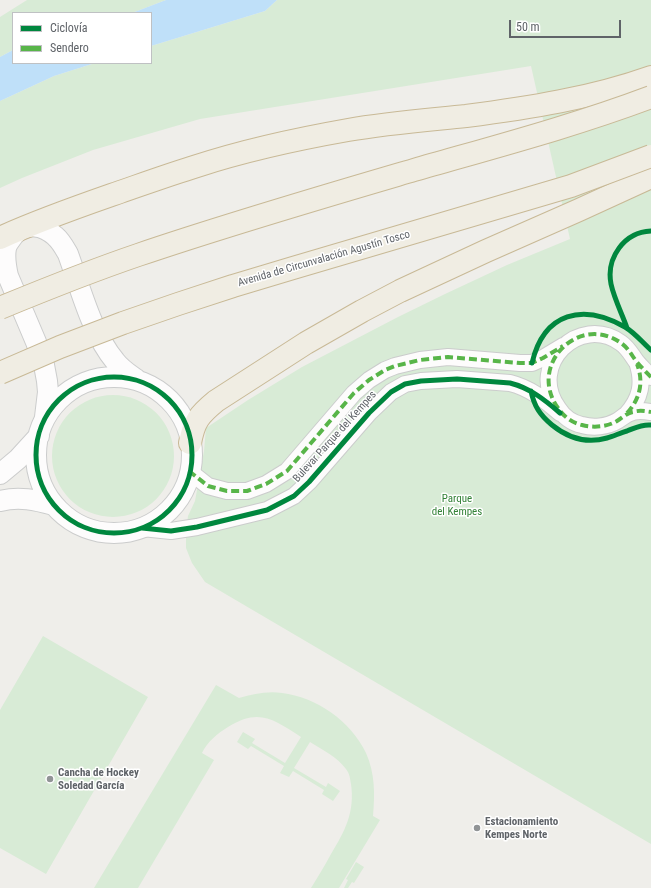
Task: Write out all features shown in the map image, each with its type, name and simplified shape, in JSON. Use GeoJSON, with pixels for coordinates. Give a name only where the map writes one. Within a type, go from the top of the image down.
{"type":"FeatureCollection","features":[{"type":"Feature","properties":{"kind":"highway"},"geometry":{"type":"LineString","coordinates":[[0,238],[128,189],[250,151],[348,130],[388,124],[466,116],[554,103],[599,93],[651,77]]}},
{"type":"Feature","properties":{"kind":"highway"},"geometry":{"type":"LineString","coordinates":[[0,308],[89,273],[190,238],[577,122],[651,97]]}},
{"type":"Feature","properties":{"kind":"highway","name":"Avenida de Circunvalación Agustín Tosco"},"geometry":{"type":"LineString","coordinates":[[0,373],[60,347],[178,304],[263,277],[571,186],[651,156]]}},
{"type":"Feature","properties":{"kind":"highway"},"geometry":{"type":"LineString","coordinates":[[190,443],[193,430],[198,420],[216,401],[306,343],[362,311],[438,272],[651,177]]}},
{"type":"Feature","properties":{"kind":"street"},"geometry":{"type":"LineString","coordinates":[[32,226],[41,228],[48,230],[63,244],[91,319],[108,353],[124,371],[141,382],[164,396],[175,407],[183,419],[187,429],[191,458],[189,471],[182,492],[167,512],[156,521],[142,528],[116,534],[84,527],[67,517],[54,505],[45,492],[36,463],[36,451],[48,392],[44,365],[6,268],[6,248],[16,232],[23,228],[32,226]]}},
{"type":"Feature","properties":{"kind":"street"},"geometry":{"type":"LineString","coordinates":[[651,377],[637,362],[630,351],[621,343],[610,337],[598,334],[585,335],[563,346],[555,356],[550,367],[548,379],[549,391],[553,403],[560,413],[581,425],[593,427],[605,426],[616,422],[634,411],[651,412]]}},
{"type":"Feature","properties":{"kind":"street","name":"Bulevar Parque del Kempes"},"geometry":{"type":"LineString","coordinates":[[189,471],[208,486],[227,491],[247,491],[266,484],[287,471],[354,393],[369,380],[385,370],[420,360],[448,357],[532,363],[563,346]]}},
{"type":"Feature","properties":{"kind":"street"},"geometry":{"type":"LineString","coordinates":[[626,415],[632,408],[640,390],[641,380],[637,362]]}},
{"type":"Feature","properties":{"kind":"street"},"geometry":{"type":"LineString","coordinates":[[0,474],[18,459],[41,430],[50,411],[58,401],[77,385],[100,377],[112,376],[125,377],[141,382]]}},
{"type":"Feature","properties":{"kind":"street","name":"Bulevar Parque del Kempes"},"geometry":{"type":"LineString","coordinates":[[142,528],[171,531],[197,527],[267,510],[294,496],[309,482],[355,428],[384,397],[398,388],[413,382],[457,379],[510,383],[533,392],[560,413]]}},
{"type":"Feature","properties":{"kind":"street"},"geometry":{"type":"LineString","coordinates":[[0,501],[24,498],[54,505]]}},
{"type":"Feature","properties":{"kind":"green space"},"geometry":{"type":"Polygon","coordinates":[[[27,0],[166,0],[135,12],[12,12],[12,51],[0,57],[0,17],[27,0]]]}},
{"type":"Feature","properties":{"kind":"green space","name":"Parque del Kempes"},"geometry":{"type":"Polygon","coordinates":[[[277,0],[651,0],[651,844],[205,582],[192,563],[186,548],[188,516],[195,501],[204,451],[206,428],[302,367],[398,317],[507,265],[570,239],[531,66],[200,119],[93,150],[0,188],[0,101],[54,76],[92,64],[152,64],[152,46],[265,11],[277,0]]]}},
{"type":"Feature","properties":{"kind":"green space"},"geometry":{"type":"Polygon","coordinates":[[[113,395],[125,396],[136,400],[147,405],[156,413],[164,422],[169,433],[173,444],[173,468],[169,479],[164,490],[156,499],[147,507],[136,512],[125,516],[113,517],[101,516],[90,512],[79,507],[70,499],[62,490],[57,479],[53,468],[52,456],[53,444],[57,433],[62,422],[70,413],[79,405],[90,400],[101,396],[113,395]]]}},
{"type":"Feature","properties":{"kind":"green space","name":"Cancha de Hockey Soledad García"},"geometry":{"type":"Polygon","coordinates":[[[43,636],[148,697],[46,874],[0,848],[0,710],[43,636]]]}},
{"type":"Feature","properties":{"kind":"green space"},"geometry":{"type":"Polygon","coordinates":[[[216,685],[239,698],[271,692],[295,695],[320,705],[331,712],[342,721],[359,741],[366,753],[373,776],[373,816],[380,820],[339,888],[311,888],[341,837],[348,821],[352,804],[350,776],[346,769],[334,757],[310,742],[294,768],[326,787],[328,783],[340,791],[333,801],[322,794],[324,790],[293,771],[289,777],[280,773],[284,766],[251,746],[248,749],[237,742],[243,732],[255,739],[252,743],[285,763],[301,737],[274,721],[257,717],[239,721],[228,727],[207,745],[202,753],[214,760],[138,888],[94,888],[216,685]]]}},
{"type":"Feature","properties":{"kind":"green space"},"geometry":{"type":"Polygon","coordinates":[[[356,862],[364,867],[354,883],[352,882],[348,888],[344,888],[348,880],[346,879],[356,862]]]}},
{"type":"Feature","properties":{"kind":"water"},"geometry":{"type":"Polygon","coordinates":[[[166,0],[277,0],[265,11],[152,46],[152,12],[135,12],[166,0]]]}},
{"type":"Feature","properties":{"kind":"water"},"geometry":{"type":"Polygon","coordinates":[[[12,51],[12,64],[92,64],[54,76],[0,101],[0,57],[12,51]]]}},
{"type":"Feature","properties":{"kind":"marked path"},"geometry":{"type":"LineString","coordinates":[[651,377],[636,361],[628,349],[621,343],[605,335],[589,334],[574,339],[562,348],[553,361],[549,375],[550,392],[558,408],[562,414],[575,423],[586,426],[604,426],[613,423],[635,411],[651,412]]}},
{"type":"Feature","properties":{"kind":"marked path"},"geometry":{"type":"LineString","coordinates":[[189,471],[208,486],[227,491],[247,491],[266,484],[287,471],[354,393],[369,380],[385,370],[420,360],[448,357],[532,363],[563,346]]}},
{"type":"Feature","properties":{"kind":"marked path"},"geometry":{"type":"LineString","coordinates":[[627,413],[635,402],[640,390],[640,377],[637,364]]}},
{"type":"Feature","properties":{"kind":"cycle path"},"geometry":{"type":"LineString","coordinates":[[627,328],[611,284],[611,265],[614,256],[625,241],[641,232],[651,231]]}},
{"type":"Feature","properties":{"kind":"cycle path"},"geometry":{"type":"LineString","coordinates":[[532,363],[538,346],[546,332],[556,323],[567,317],[580,314],[594,315],[629,329],[651,350]]}},
{"type":"Feature","properties":{"kind":"cycle path"},"geometry":{"type":"LineString","coordinates":[[114,377],[144,383],[157,390],[169,400],[179,412],[186,425],[192,455],[186,485],[179,498],[169,510],[157,520],[144,527],[114,533],[84,527],[71,520],[59,510],[49,498],[42,485],[36,455],[42,425],[49,412],[59,400],[71,390],[84,383],[114,377]]}},
{"type":"Feature","properties":{"kind":"cycle path"},"geometry":{"type":"LineString","coordinates":[[142,528],[171,531],[197,527],[267,510],[294,496],[309,482],[369,413],[391,392],[405,384],[421,381],[457,379],[510,383],[531,391],[560,413]]}},
{"type":"Feature","properties":{"kind":"cycle path"},"geometry":{"type":"LineString","coordinates":[[531,391],[536,406],[544,418],[558,430],[578,439],[599,440],[639,426],[651,425]]}},
{"type":"Feature","properties":{"kind":"place","name":"Cancha de Hockey Soledad García"},"geometry":{"type":"Point","coordinates":[50,779]}},
{"type":"Feature","properties":{"kind":"place","name":"Estacionamiento Kempes Norte"},"geometry":{"type":"Point","coordinates":[477,828]}}]}
